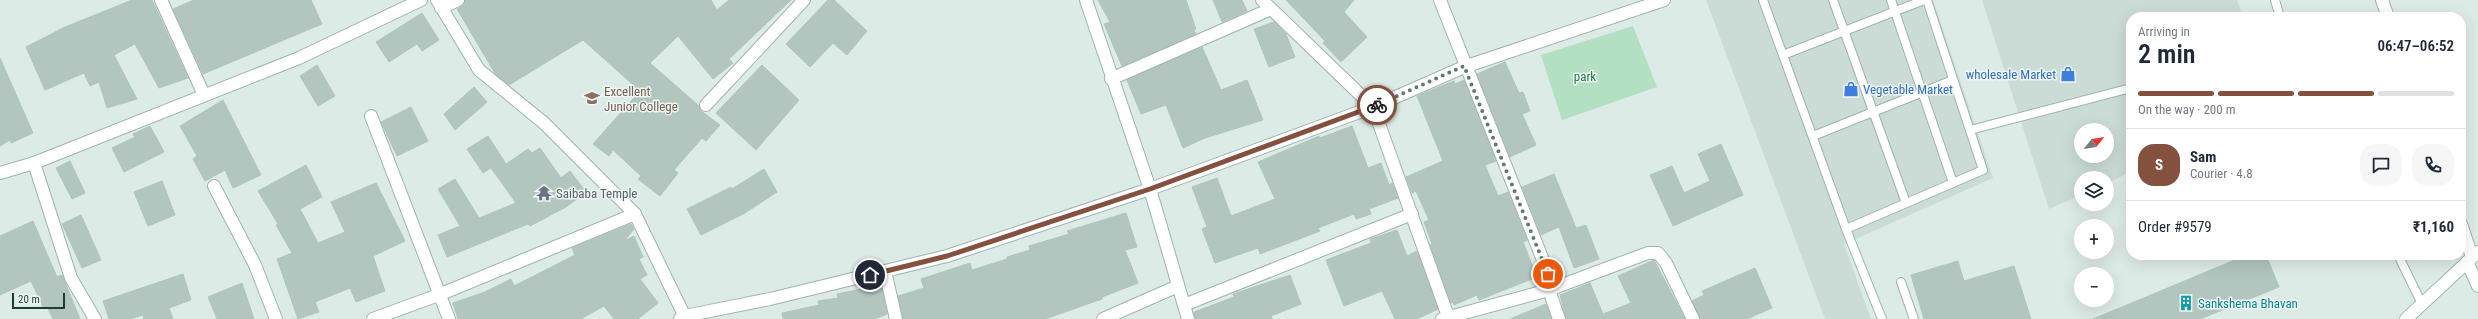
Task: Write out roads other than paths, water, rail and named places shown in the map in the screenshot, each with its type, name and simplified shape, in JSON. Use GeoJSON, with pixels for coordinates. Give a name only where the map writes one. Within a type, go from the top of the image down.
{"type":"FeatureCollection","features":[{"type":"Feature","properties":{"kind":"street"},"geometry":{"type":"LineString","coordinates":[[161,0],[204,95]]}},
{"type":"Feature","properties":{"kind":"street"},"geometry":{"type":"LineString","coordinates":[[0,173],[34,163],[299,58],[421,0]]}},
{"type":"Feature","properties":{"kind":"street"},"geometry":{"type":"LineString","coordinates":[[458,0],[439,4],[479,70],[544,123],[635,214],[684,318],[770,299],[947,256],[1150,189],[1373,107],[1464,66],[1664,0]]}},
{"type":"Feature","properties":{"kind":"street"},"geometry":{"type":"LineString","coordinates":[[706,105],[804,0]]}},
{"type":"Feature","properties":{"kind":"street"},"geometry":{"type":"LineString","coordinates":[[1086,0],[1111,79],[1150,189],[1188,319]]}},
{"type":"Feature","properties":{"kind":"street"},"geometry":{"type":"LineString","coordinates":[[1262,0],[1373,107],[1412,214],[1446,318],[1552,289],[1648,253],[1658,253],[1666,263],[1692,319]]}},
{"type":"Feature","properties":{"kind":"street"},"geometry":{"type":"LineString","coordinates":[[1440,0],[1464,66],[1552,289],[1559,319]]}},
{"type":"Feature","properties":{"kind":"street"},"geometry":{"type":"LineString","coordinates":[[2382,0],[2386,12]]}},
{"type":"Feature","properties":{"kind":"street"},"geometry":{"type":"LineString","coordinates":[[1111,79],[1271,9]]}},
{"type":"Feature","properties":{"kind":"street"},"geometry":{"type":"LineString","coordinates":[[371,116],[449,319]]}},
{"type":"Feature","properties":{"kind":"street"},"geometry":{"type":"LineString","coordinates":[[34,163],[71,278],[95,319]]}},
{"type":"Feature","properties":{"kind":"street"},"geometry":{"type":"LineString","coordinates":[[214,186],[255,265],[276,319]]}},
{"type":"Feature","properties":{"kind":"street"},"geometry":{"type":"LineString","coordinates":[[373,319],[440,294],[635,214]]}},
{"type":"Feature","properties":{"kind":"street"},"geometry":{"type":"LineString","coordinates":[[1184,305],[1412,214]]}},
{"type":"Feature","properties":{"kind":"street"},"geometry":{"type":"LineString","coordinates":[[2466,239],[2472,257],[2478,286]]}},
{"type":"Feature","properties":{"kind":"street"},"geometry":{"type":"LineString","coordinates":[[2406,319],[2472,257]]}},
{"type":"Feature","properties":{"kind":"street"},"geometry":{"type":"LineString","coordinates":[[885,271],[896,319]]}},
{"type":"Feature","properties":{"kind":"street"},"geometry":{"type":"LineString","coordinates":[[1103,319],[1178,286]]}},
{"type":"Feature","properties":{"kind":"lane"},"geometry":{"type":"LineString","coordinates":[[1763,0],[1846,229],[1882,319]]}},
{"type":"Feature","properties":{"kind":"lane"},"geometry":{"type":"LineString","coordinates":[[1833,0],[1906,203]]}},
{"type":"Feature","properties":{"kind":"lane"},"geometry":{"type":"LineString","coordinates":[[1891,0],[1953,183]]}},
{"type":"Feature","properties":{"kind":"lane"},"geometry":{"type":"LineString","coordinates":[[1783,55],[1926,0],[1983,170],[1846,229]]}},
{"type":"Feature","properties":{"kind":"lane"},"geometry":{"type":"LineString","coordinates":[[2275,0],[2279,12]]}},
{"type":"Feature","properties":{"kind":"lane"},"geometry":{"type":"LineString","coordinates":[[1813,136],[1953,80]]}},
{"type":"Feature","properties":{"kind":"lane"},"geometry":{"type":"LineString","coordinates":[[1970,130],[2126,89]]}},
{"type":"Feature","properties":{"kind":"lane"},"geometry":{"type":"LineString","coordinates":[[2400,260],[2422,304]]}},
{"type":"Feature","properties":{"kind":"lane"},"geometry":{"type":"LineString","coordinates":[[1901,282],[1914,319]]}},
{"type":"Feature","properties":{"kind":"place","name":"wholesale Market"},"geometry":{"type":"Point","coordinates":[2068,74]}},
{"type":"Feature","properties":{"kind":"place","name":"Vegetable Market"},"geometry":{"type":"Point","coordinates":[1851,89]}},
{"type":"Feature","properties":{"kind":"place","name":"Excellent Junior College"},"geometry":{"type":"Point","coordinates":[592,98]}},
{"type":"Feature","properties":{"kind":"place","name":"Saibaba Temple"},"geometry":{"type":"Point","coordinates":[544,193]}},
{"type":"Feature","properties":{"kind":"place","name":"Sankshema Bhavan"},"geometry":{"type":"Point","coordinates":[2186,303]}},
{"type":"Feature","properties":{"kind":"park label","name":"park"},"geometry":{"type":"Point","coordinates":[1585,76]}}]}
